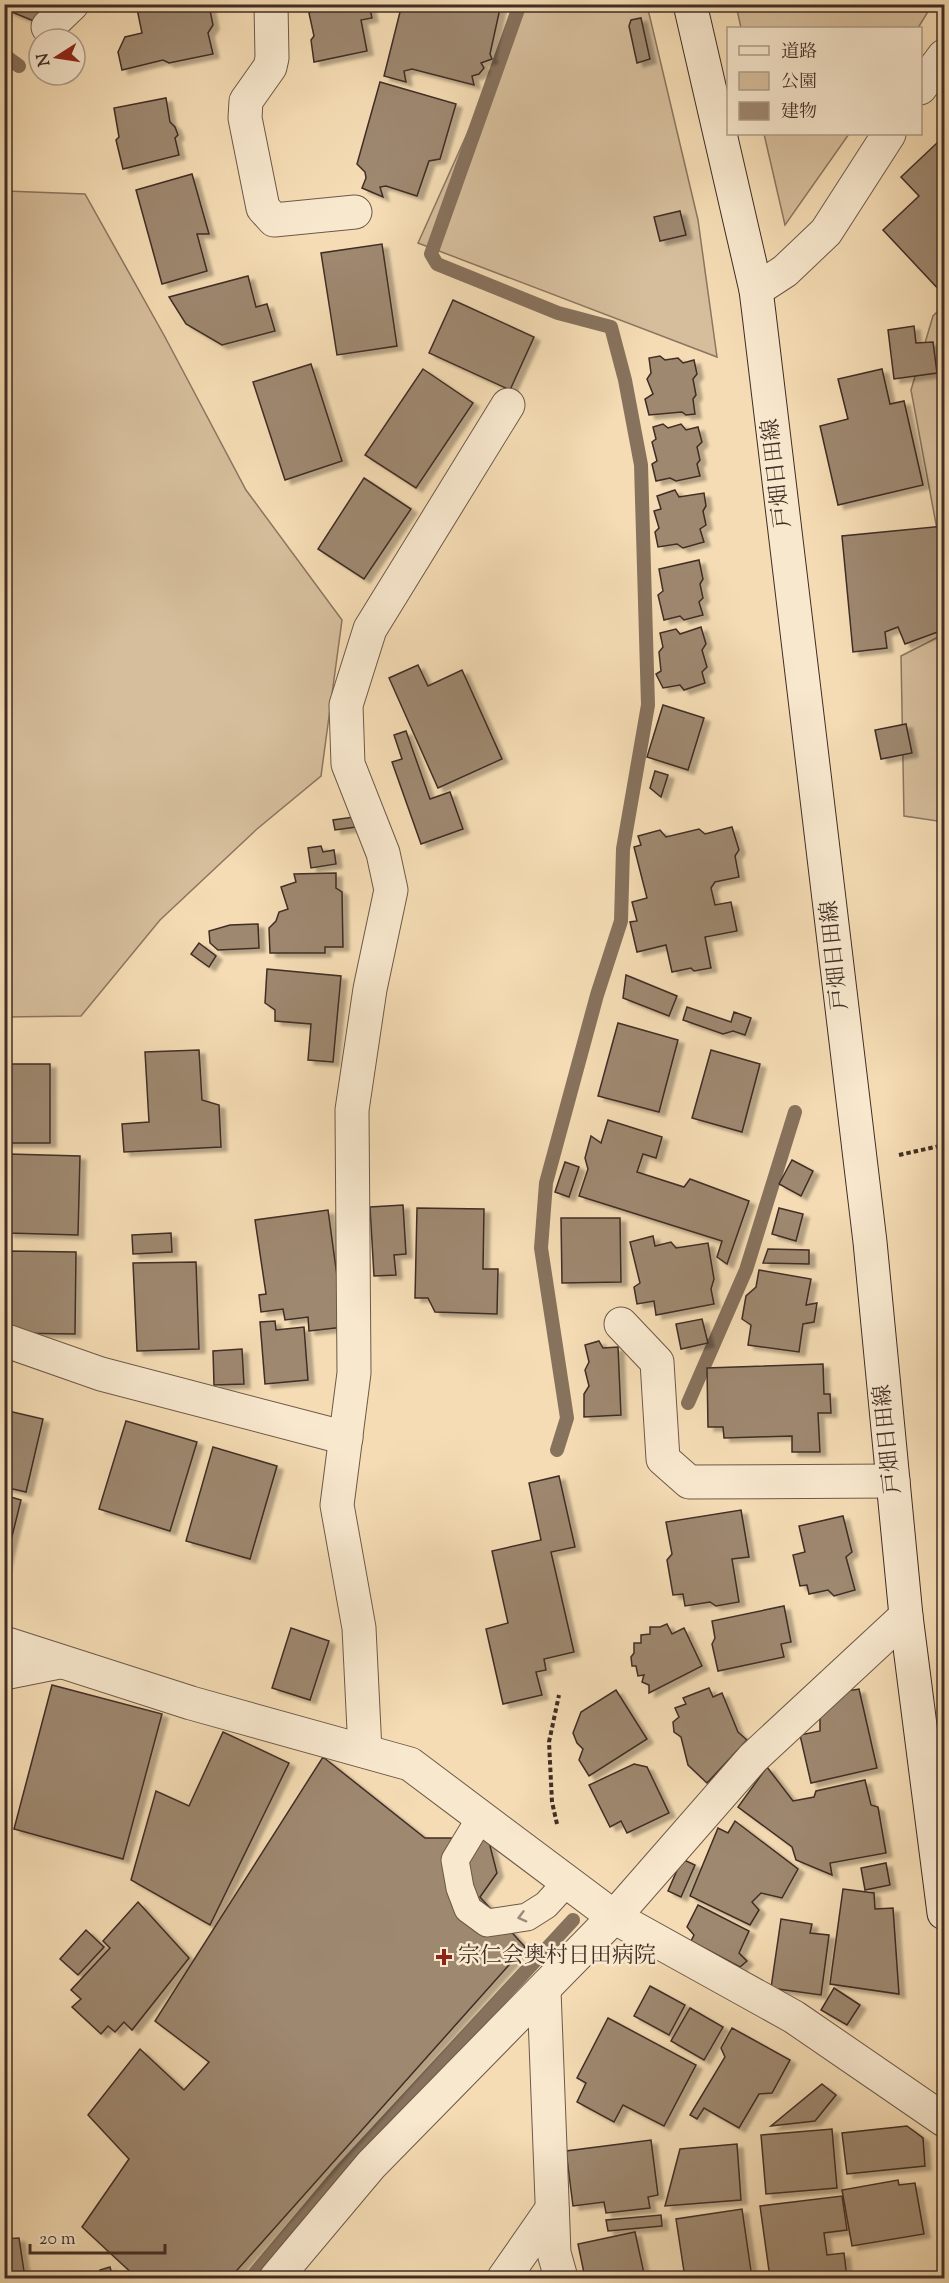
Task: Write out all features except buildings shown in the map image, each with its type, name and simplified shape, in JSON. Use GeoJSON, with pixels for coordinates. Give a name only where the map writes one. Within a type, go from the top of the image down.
{"type":"FeatureCollection","features":[{"type":"Feature","properties":{"kind":"street"},"geometry":{"type":"LineString","coordinates":[[48,27],[72,4]]}},
{"type":"Feature","properties":{"kind":"street"},"geometry":{"type":"LineString","coordinates":[[271,4],[272,58],[270,66],[246,101],[245,118],[262,208],[274,220],[356,212]]}},
{"type":"Feature","properties":{"kind":"street","name":"戸畑日田線"},"geometry":{"type":"LineString","coordinates":[[690,4],[756,290],[870,1242],[906,1616],[945,1912]]}},
{"type":"Feature","properties":{"kind":"street"},"geometry":{"type":"LineString","coordinates":[[922,86],[945,56]]}},
{"type":"Feature","properties":{"kind":"street"},"geometry":{"type":"LineString","coordinates":[[756,290],[785,271],[826,232],[887,135]]}},
{"type":"Feature","properties":{"kind":"street"},"geometry":{"type":"LineString","coordinates":[[364,1751],[359,1628],[338,1505],[354,1373],[352,1110],[370,989],[391,891],[383,853],[348,764],[346,705],[370,629],[508,405]]}},
{"type":"Feature","properties":{"kind":"street"},"geometry":{"type":"LineString","coordinates":[[621,1324],[657,1362],[663,1459],[689,1482],[893,1481]]}},
{"type":"Feature","properties":{"kind":"street"},"geometry":{"type":"LineString","coordinates":[[4,1340],[101,1374],[346,1438]]}},
{"type":"Feature","properties":{"kind":"street"},"geometry":{"type":"LineString","coordinates":[[276,2278],[371,2165],[614,1917],[753,1758],[906,1616]]}},
{"type":"Feature","properties":{"kind":"street"},"geometry":{"type":"LineString","coordinates":[[4,1643],[191,1703],[410,1764],[614,1917],[794,2017],[945,2120]]}},
{"type":"Feature","properties":{"kind":"street"},"geometry":{"type":"LineString","coordinates":[[4,1673],[60,1662]]}},
{"type":"Feature","properties":{"kind":"street"},"geometry":{"type":"LineString","coordinates":[[544,1990],[554,2253],[561,2278]]}},
{"type":"Feature","properties":{"kind":"street"},"geometry":{"type":"LineString","coordinates":[[504,2278],[552,2209]]}},
{"type":"Feature","properties":{"kind":"lane"},"geometry":{"type":"LineString","coordinates":[[481,1817],[455,1860],[460,1888],[468,1909],[487,1923],[527,1917],[546,1905],[569,1884]]}},
{"type":"Feature","properties":{"kind":"path"},"geometry":{"type":"LineString","coordinates":[[559,1695],[549,1742],[552,1802],[569,1884]]}},
{"type":"Feature","properties":{"kind":"green space"},"geometry":{"type":"Polygon","coordinates":[[[583,4],[647,5],[698,220],[717,357],[418,243],[524,7],[583,4]]]}},
{"type":"Feature","properties":{"kind":"green space"},"geometry":{"type":"Polygon","coordinates":[[[736,4],[932,5],[919,27],[741,27],[736,4]]]}},
{"type":"Feature","properties":{"kind":"green space"},"geometry":{"type":"Polygon","coordinates":[[[764,135],[848,135],[785,225],[764,135]]]}},
{"type":"Feature","properties":{"kind":"green space"},"geometry":{"type":"Polygon","coordinates":[[[5,191],[85,194],[165,337],[246,490],[342,620],[321,776],[257,829],[160,920],[81,1016],[5,1017],[5,191]]]}},
{"type":"Feature","properties":{"kind":"green space"},"geometry":{"type":"Polygon","coordinates":[[[944,305],[944,567],[911,390],[933,316],[944,305]]]}},
{"type":"Feature","properties":{"kind":"green space"},"geometry":{"type":"Polygon","coordinates":[[[944,634],[944,822],[904,816],[901,656],[944,634]]]}},
{"type":"Feature","properties":{"kind":"waterway"},"geometry":{"type":"LineString","coordinates":[[520,4],[431,254],[437,264],[558,313],[611,327],[625,380],[641,465],[648,705],[623,849],[621,921],[597,995],[546,1183],[541,1248],[567,1418],[557,1450]]}},
{"type":"Feature","properties":{"kind":"waterway"},"geometry":{"type":"LineString","coordinates":[[4,55],[19,66]]}},
{"type":"Feature","properties":{"kind":"waterway"},"geometry":{"type":"LineString","coordinates":[[688,1403],[746,1270],[795,1112]]}},
{"type":"Feature","properties":{"kind":"waterway"},"geometry":{"type":"LineString","coordinates":[[251,2278],[341,2171],[573,1920]]}},
{"type":"Feature","properties":{"kind":"place","name":"宗仁会奥村日田病院"},"geometry":{"type":"Point","coordinates":[444,1957]}}]}
